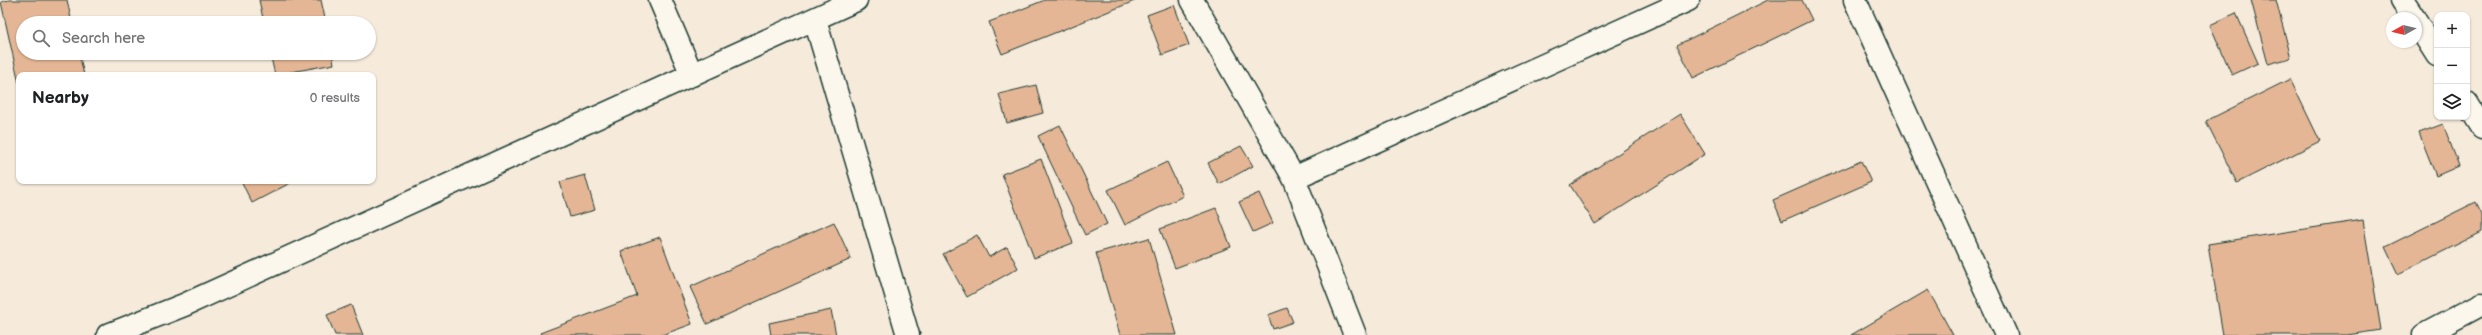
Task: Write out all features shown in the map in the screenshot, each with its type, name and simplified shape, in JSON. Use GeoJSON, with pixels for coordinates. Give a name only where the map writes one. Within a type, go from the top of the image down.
{"type":"FeatureCollection","features":[{"type":"Feature","properties":{"kind":"street"},"geometry":{"type":"LineString","coordinates":[[660,0],[692,75]]}},
{"type":"Feature","properties":{"kind":"street"},"geometry":{"type":"LineString","coordinates":[[108,335],[184,305],[815,20],[856,0]]}},
{"type":"Feature","properties":{"kind":"street"},"geometry":{"type":"LineString","coordinates":[[1192,0],[1294,178],[1355,335]]}},
{"type":"Feature","properties":{"kind":"street"},"geometry":{"type":"LineString","coordinates":[[1294,178],[1688,0]]}},
{"type":"Feature","properties":{"kind":"street"},"geometry":{"type":"LineString","coordinates":[[1855,0],[2006,335]]}},
{"type":"Feature","properties":{"kind":"street"},"geometry":{"type":"LineString","coordinates":[[2402,0],[2410,12]]}},
{"type":"Feature","properties":{"kind":"street"},"geometry":{"type":"LineString","coordinates":[[815,20],[908,335]]}},
{"type":"Feature","properties":{"kind":"street"},"geometry":{"type":"LineString","coordinates":[[2422,31],[2434,50]]}},
{"type":"Feature","properties":{"kind":"street"},"geometry":{"type":"LineString","coordinates":[[2470,108],[2482,127]]}},
{"type":"Feature","properties":{"kind":"street"},"geometry":{"type":"LineString","coordinates":[[2424,335],[2482,304]]}},
{"type":"Feature","properties":{"kind":"building"},"geometry":{"type":"Polygon","coordinates":[[[9,0],[67,0],[70,16],[16,16],[16,60],[81,60],[83,72],[17,72],[1,2],[9,0]]]}},
{"type":"Feature","properties":{"kind":"building"},"geometry":{"type":"Polygon","coordinates":[[[259,0],[321,0],[324,16],[262,16],[259,0]]]}},
{"type":"Feature","properties":{"kind":"building"},"geometry":{"type":"Polygon","coordinates":[[[1045,0],[1137,0],[1002,54],[989,22],[1045,0]]]}},
{"type":"Feature","properties":{"kind":"building"},"geometry":{"type":"Polygon","coordinates":[[[1768,0],[1802,0],[1812,20],[1693,78],[1677,45],[1768,0]]]}},
{"type":"Feature","properties":{"kind":"building"},"geometry":{"type":"Polygon","coordinates":[[[2251,0],[2276,0],[2291,58],[2268,64],[2251,0]]]}},
{"type":"Feature","properties":{"kind":"building"},"geometry":{"type":"Polygon","coordinates":[[[1174,5],[1189,45],[1162,55],[1147,15],[1174,5]]]}},
{"type":"Feature","properties":{"kind":"building"},"geometry":{"type":"Polygon","coordinates":[[[2236,13],[2258,63],[2232,75],[2210,25],[2236,13]]]}},
{"type":"Feature","properties":{"kind":"building"},"geometry":{"type":"Polygon","coordinates":[[[272,60],[333,60],[334,64],[291,72],[274,72],[272,60]]]}},
{"type":"Feature","properties":{"kind":"building"},"geometry":{"type":"Polygon","coordinates":[[[2290,79],[2320,141],[2237,183],[2206,121],[2290,79]]]}},
{"type":"Feature","properties":{"kind":"building"},"geometry":{"type":"Polygon","coordinates":[[[1036,85],[1043,113],[1007,123],[999,94],[1036,85]]]}},
{"type":"Feature","properties":{"kind":"building"},"geometry":{"type":"Polygon","coordinates":[[[1680,114],[1705,154],[1595,224],[1570,185],[1680,114]]]}},
{"type":"Feature","properties":{"kind":"building"},"geometry":{"type":"Polygon","coordinates":[[[2443,124],[2459,166],[2436,176],[2419,133],[2443,124]]]}},
{"type":"Feature","properties":{"kind":"building"},"geometry":{"type":"Polygon","coordinates":[[[1060,125],[1107,224],[1085,235],[1038,136],[1060,125]]]}},
{"type":"Feature","properties":{"kind":"building"},"geometry":{"type":"Polygon","coordinates":[[[1241,146],[1253,166],[1219,184],[1208,163],[1241,146]]]}},
{"type":"Feature","properties":{"kind":"building"},"geometry":{"type":"Polygon","coordinates":[[[1041,159],[1073,243],[1034,258],[1002,174],[1041,159]]]}},
{"type":"Feature","properties":{"kind":"building"},"geometry":{"type":"Polygon","coordinates":[[[1861,161],[1871,182],[1782,221],[1773,200],[1861,161]]]}},
{"type":"Feature","properties":{"kind":"building"},"geometry":{"type":"Polygon","coordinates":[[[1167,162],[1183,196],[1125,225],[1108,190],[1167,162]]]}},
{"type":"Feature","properties":{"kind":"building"},"geometry":{"type":"Polygon","coordinates":[[[585,175],[595,210],[570,217],[560,182],[585,175]]]}},
{"type":"Feature","properties":{"kind":"building"},"geometry":{"type":"Polygon","coordinates":[[[242,184],[288,184],[252,203],[242,184]]]}},
{"type":"Feature","properties":{"kind":"building"},"geometry":{"type":"Polygon","coordinates":[[[1259,193],[1273,223],[1253,232],[1239,202],[1259,193]]]}},
{"type":"Feature","properties":{"kind":"building"},"geometry":{"type":"Polygon","coordinates":[[[2476,202],[2482,214],[2482,232],[2398,274],[2385,247],[2476,202]]]}},
{"type":"Feature","properties":{"kind":"building"},"geometry":{"type":"Polygon","coordinates":[[[1216,208],[1231,247],[1175,268],[1160,229],[1216,208]]]}},
{"type":"Feature","properties":{"kind":"building"},"geometry":{"type":"Polygon","coordinates":[[[2363,220],[2381,330],[2347,335],[2223,335],[2208,244],[2363,220]]]}},
{"type":"Feature","properties":{"kind":"building"},"geometry":{"type":"Polygon","coordinates":[[[834,222],[851,259],[707,324],[690,287],[834,222]]]}},
{"type":"Feature","properties":{"kind":"building"},"geometry":{"type":"Polygon","coordinates":[[[977,235],[989,257],[1007,247],[1018,268],[967,297],[943,254],[977,235]]]}},
{"type":"Feature","properties":{"kind":"building"},"geometry":{"type":"Polygon","coordinates":[[[660,237],[692,324],[662,335],[541,335],[540,333],[637,296],[621,251],[660,237]]]}},
{"type":"Feature","properties":{"kind":"building"},"geometry":{"type":"Polygon","coordinates":[[[1149,238],[1177,335],[1120,335],[1096,253],[1149,238]]]}},
{"type":"Feature","properties":{"kind":"building"},"geometry":{"type":"Polygon","coordinates":[[[1928,290],[1953,335],[1851,335],[1928,290]]]}},
{"type":"Feature","properties":{"kind":"building"},"geometry":{"type":"Polygon","coordinates":[[[351,305],[363,335],[335,335],[327,315],[351,305]]]}},
{"type":"Feature","properties":{"kind":"building"},"geometry":{"type":"Polygon","coordinates":[[[1287,308],[1293,322],[1273,329],[1268,315],[1287,308]]]}},
{"type":"Feature","properties":{"kind":"building"},"geometry":{"type":"Polygon","coordinates":[[[831,310],[836,335],[771,335],[769,323],[831,310]]]}}]}
